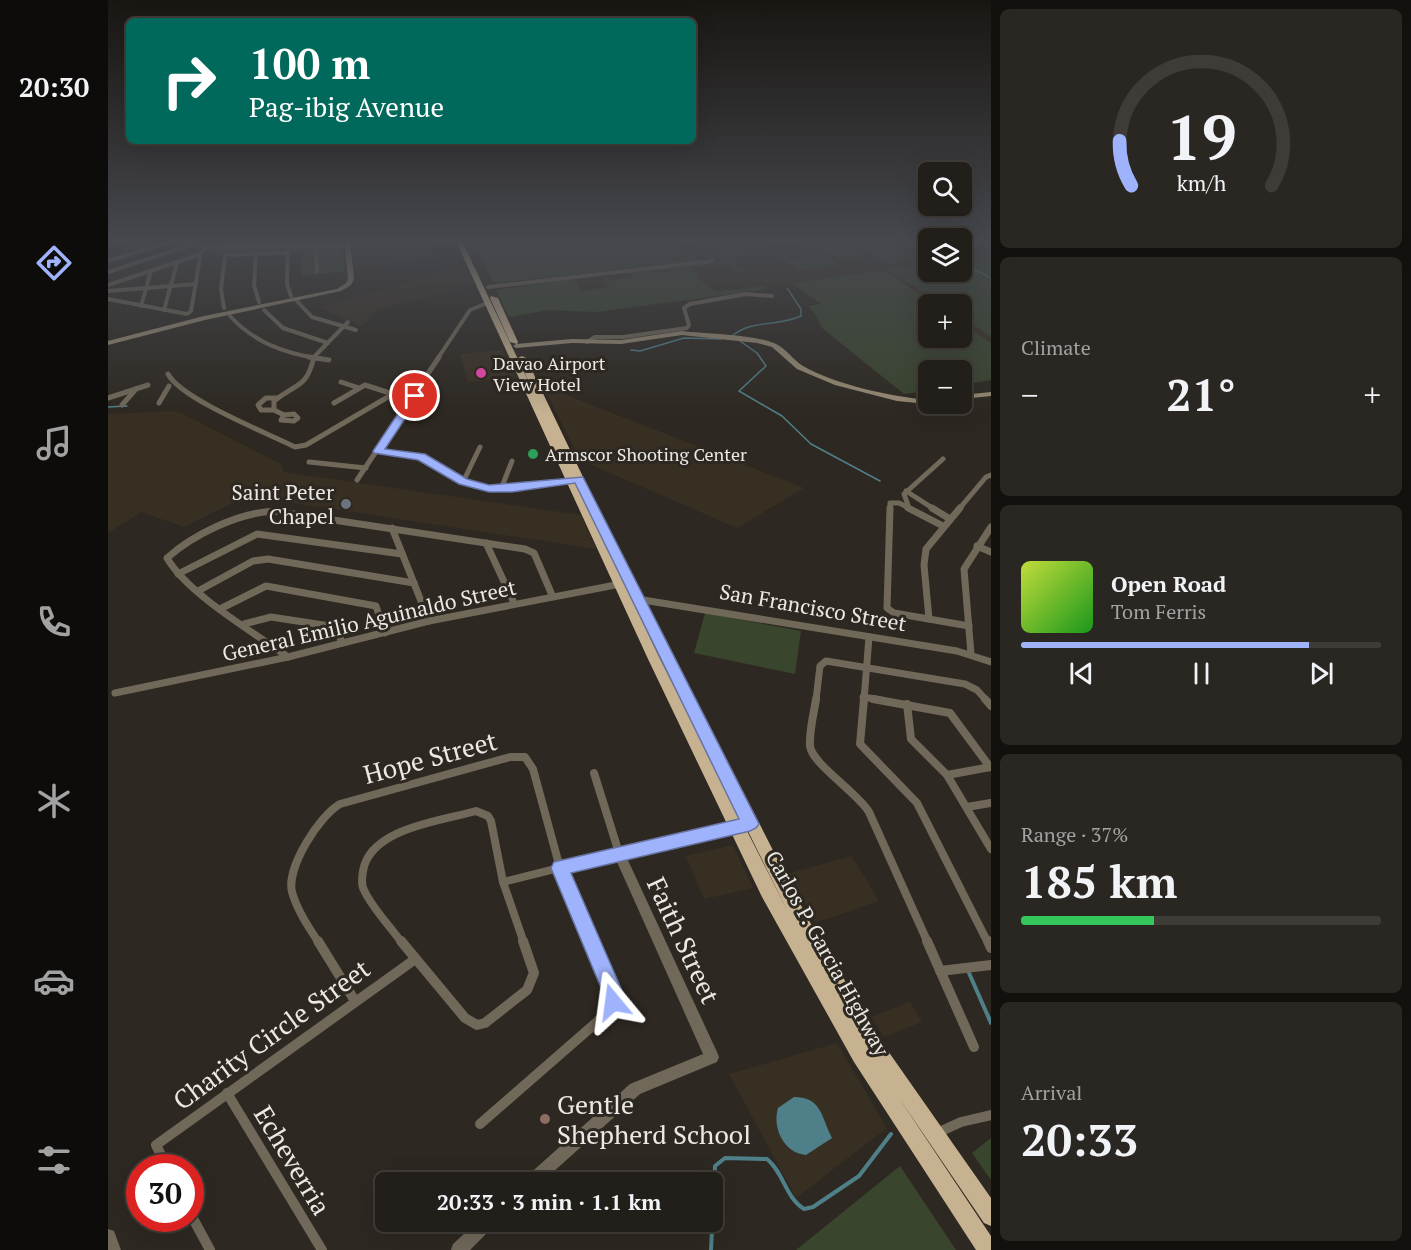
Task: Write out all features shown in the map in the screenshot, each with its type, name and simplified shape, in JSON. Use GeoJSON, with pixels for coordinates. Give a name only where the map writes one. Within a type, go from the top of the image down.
{"type":"FeatureCollection","features":[{"type":"Feature","properties":{"kind":"highway","name":"Carlos P. Garcia Highway"},"geometry":{"type":"LineString","coordinates":[[487,297],[516,346],[519,362]]}},
{"type":"Feature","properties":{"kind":"highway","name":"Carlos P. Garcia Highway"},"geometry":{"type":"LineString","coordinates":[[500,319],[575,480],[743,825],[860,1056],[987,1250]]}},
{"type":"Feature","properties":{"kind":"highway","name":"Carlos P. Garcia Highway"},"geometry":{"type":"LineString","coordinates":[[795,927],[933,1135],[991,1216]]}},
{"type":"Feature","properties":{"kind":"main road"},"geometry":{"type":"LineString","coordinates":[[108,343],[204,318],[297,297]]}},
{"type":"Feature","properties":{"kind":"main road"},"geometry":{"type":"LineString","coordinates":[[516,346],[610,343],[676,334],[746,339],[771,344],[800,367],[838,383],[897,399],[918,401]]}},
{"type":"Feature","properties":{"kind":"main road"},"geometry":{"type":"LineString","coordinates":[[972,396],[991,394]]}},
{"type":"Feature","properties":{"kind":"street"},"geometry":{"type":"LineString","coordinates":[[119,302],[120,297]]}},
{"type":"Feature","properties":{"kind":"street"},"geometry":{"type":"LineString","coordinates":[[141,306],[143,297]]}},
{"type":"Feature","properties":{"kind":"street"},"geometry":{"type":"LineString","coordinates":[[164,310],[168,297]]}},
{"type":"Feature","properties":{"kind":"street"},"geometry":{"type":"LineString","coordinates":[[108,299],[187,314],[191,311],[194,297]]}},
{"type":"Feature","properties":{"kind":"street"},"geometry":{"type":"LineString","coordinates":[[222,297],[224,308]]}},
{"type":"Feature","properties":{"kind":"street"},"geometry":{"type":"LineString","coordinates":[[258,297],[259,302]]}},
{"type":"Feature","properties":{"kind":"street"},"geometry":{"type":"LineString","coordinates":[[357,480],[415,396],[470,310],[477,305],[481,297]]}},
{"type":"Feature","properties":{"kind":"street"},"geometry":{"type":"LineString","coordinates":[[587,342],[595,337],[623,337],[687,328],[690,325],[684,308],[690,303],[725,297]]}},
{"type":"Feature","properties":{"kind":"street"},"geometry":{"type":"LineString","coordinates":[[293,298],[312,317],[343,328],[357,330]]}},
{"type":"Feature","properties":{"kind":"street"},"geometry":{"type":"LineString","coordinates":[[264,310],[283,328],[328,343]]}},
{"type":"Feature","properties":{"kind":"street"},"geometry":{"type":"LineString","coordinates":[[230,316],[254,339],[276,350],[329,360]]}},
{"type":"Feature","properties":{"kind":"street"},"geometry":{"type":"LineString","coordinates":[[274,410],[273,404],[278,398],[311,377],[313,358],[348,322]]}},
{"type":"Feature","properties":{"kind":"street"},"geometry":{"type":"LineString","coordinates":[[168,374],[169,379],[184,391],[292,446],[299,447],[393,394]]}},
{"type":"Feature","properties":{"kind":"street"},"geometry":{"type":"LineString","coordinates":[[341,382],[359,388]]}},
{"type":"Feature","properties":{"kind":"street"},"geometry":{"type":"LineString","coordinates":[[334,403],[365,385],[393,394],[415,396]]}},
{"type":"Feature","properties":{"kind":"street"},"geometry":{"type":"LineString","coordinates":[[108,398],[148,386]]}},
{"type":"Feature","properties":{"kind":"street"},"geometry":{"type":"LineString","coordinates":[[159,403],[169,386]]}},
{"type":"Feature","properties":{"kind":"street"},"geometry":{"type":"LineString","coordinates":[[122,405],[136,389]]}},
{"type":"Feature","properties":{"kind":"street"},"geometry":{"type":"LineString","coordinates":[[165,392],[184,391]]}},
{"type":"Feature","properties":{"kind":"street"},"geometry":{"type":"LineString","coordinates":[[278,398],[263,399],[258,405],[261,410],[274,410],[284,415]]}},
{"type":"Feature","properties":{"kind":"street"},"geometry":{"type":"LineString","coordinates":[[463,482],[480,447]]}},
{"type":"Feature","properties":{"kind":"street"},"geometry":{"type":"LineString","coordinates":[[378,451],[421,457],[463,482],[478,487],[501,489],[575,480]]}},
{"type":"Feature","properties":{"kind":"street"},"geometry":{"type":"LineString","coordinates":[[909,508],[904,499],[906,491],[943,459]]}},
{"type":"Feature","properties":{"kind":"street"},"geometry":{"type":"LineString","coordinates":[[501,489],[512,461]]}},
{"type":"Feature","properties":{"kind":"street"},"geometry":{"type":"LineString","coordinates":[[309,462],[366,468]]}},
{"type":"Feature","properties":{"kind":"street"},"geometry":{"type":"LineString","coordinates":[[928,619],[924,564],[926,549],[943,526],[991,475]]}},
{"type":"Feature","properties":{"kind":"street"},"geometry":{"type":"LineString","coordinates":[[906,491],[950,519]]}},
{"type":"Feature","properties":{"kind":"street"},"geometry":{"type":"LineString","coordinates":[[943,526],[909,508],[894,502],[890,503],[889,611],[969,626]]}},
{"type":"Feature","properties":{"kind":"street"},"geometry":{"type":"LineString","coordinates":[[288,657],[178,574],[166,562],[176,550],[246,515],[259,511],[392,528],[525,549],[534,553],[552,596]]}},
{"type":"Feature","properties":{"kind":"street"},"geometry":{"type":"LineString","coordinates":[[971,654],[964,573],[977,546],[991,527]]}},
{"type":"Feature","properties":{"kind":"street"},"geometry":{"type":"LineString","coordinates":[[392,528],[429,621]]}},
{"type":"Feature","properties":{"kind":"street"},"geometry":{"type":"LineString","coordinates":[[178,574],[257,534],[402,554]]}},
{"type":"Feature","properties":{"kind":"street"},"geometry":{"type":"LineString","coordinates":[[486,543],[514,603]]}},
{"type":"Feature","properties":{"kind":"street"},"geometry":{"type":"LineString","coordinates":[[977,546],[991,552]]}},
{"type":"Feature","properties":{"kind":"street"},"geometry":{"type":"LineString","coordinates":[[198,591],[254,561],[268,559],[414,583]]}},
{"type":"Feature","properties":{"kind":"street","name":"General Emilio Aguinaldo Street"},"geometry":{"type":"LineString","coordinates":[[115,693],[288,657],[429,621],[625,583]]}},
{"type":"Feature","properties":{"kind":"street"},"geometry":{"type":"LineString","coordinates":[[222,608],[256,589],[278,586],[376,606],[385,633]]}},
{"type":"Feature","properties":{"kind":"street","name":"San Francisco Street"},"geometry":{"type":"LineString","coordinates":[[634,600],[971,654],[991,662]]}},
{"type":"Feature","properties":{"kind":"street"},"geometry":{"type":"LineString","coordinates":[[244,624],[272,617],[330,626],[337,629],[342,643]]}},
{"type":"Feature","properties":{"kind":"street"},"geometry":{"type":"LineString","coordinates":[[869,637],[860,744],[917,802],[991,948]]}},
{"type":"Feature","properties":{"kind":"street"},"geometry":{"type":"LineString","coordinates":[[974,1047],[865,806],[812,753],[820,666],[832,660],[964,684],[977,690],[991,706]]}},
{"type":"Feature","properties":{"kind":"street"},"geometry":{"type":"LineString","coordinates":[[863,697],[941,711],[956,718],[990,767],[947,774]]}},
{"type":"Feature","properties":{"kind":"street"},"geometry":{"type":"LineString","coordinates":[[908,704],[911,739],[947,774],[990,843]]}},
{"type":"Feature","properties":{"kind":"street","name":"Hope Street"},"geometry":{"type":"LineString","coordinates":[[355,1000],[307,924],[292,892],[296,864],[315,829],[331,809],[361,796],[510,757],[525,757],[533,769],[560,868],[614,995],[610,1010],[480,1125]]}},
{"type":"Feature","properties":{"kind":"street","name":"Faith Street"},"geometry":{"type":"LineString","coordinates":[[542,1172],[635,1089],[712,1057],[619,854],[594,773]]}},
{"type":"Feature","properties":{"kind":"street"},"geometry":{"type":"LineString","coordinates":[[967,807],[991,803]]}},
{"type":"Feature","properties":{"kind":"street"},"geometry":{"type":"LineString","coordinates":[[471,812],[482,813],[491,821],[503,882],[534,973],[526,990],[485,1023],[477,1024],[465,1018],[414,960],[363,889],[361,879],[364,866],[376,843],[389,836],[471,812]]}},
{"type":"Feature","properties":{"kind":"street"},"geometry":{"type":"LineString","coordinates":[[503,882],[743,825]]}},
{"type":"Feature","properties":{"kind":"street","name":"Charity Circle Street"},"geometry":{"type":"LineString","coordinates":[[160,1154],[156,1145],[355,1000],[414,960]]}},
{"type":"Feature","properties":{"kind":"street"},"geometry":{"type":"LineString","coordinates":[[940,971],[991,965]]}},
{"type":"Feature","properties":{"kind":"street","name":"Echeverria"},"geometry":{"type":"LineString","coordinates":[[227,1093],[322,1250]]}},
{"type":"Feature","properties":{"kind":"street"},"geometry":{"type":"LineString","coordinates":[[916,1143],[961,1122],[991,1115]]}},
{"type":"Feature","properties":{"kind":"street"},"geometry":{"type":"LineString","coordinates":[[200,1232],[210,1250]]}},
{"type":"Feature","properties":{"kind":"street"},"geometry":{"type":"LineString","coordinates":[[459,1250],[478,1232]]}},
{"type":"Feature","properties":{"kind":"street"},"geometry":{"type":"LineString","coordinates":[[108,1237],[113,1250]]}},
{"type":"Feature","properties":{"kind":"shaded area"},"geometry":{"type":"Polygon","coordinates":[[[353,297],[426,297],[377,310],[362,326],[322,309],[321,306],[353,297]]]}},
{"type":"Feature","properties":{"kind":"shaded area"},"geometry":{"type":"Polygon","coordinates":[[[655,297],[723,297],[661,303],[655,297]]]}},
{"type":"Feature","properties":{"kind":"shaded area"},"geometry":{"type":"Polygon","coordinates":[[[811,297],[918,297],[918,348],[972,348],[972,297],[991,297],[991,380],[972,383],[972,360],[918,360],[918,392],[904,394],[822,328],[816,315],[808,306],[821,304],[811,297]]]}},
{"type":"Feature","properties":{"kind":"shaded area"},"geometry":{"type":"Polygon","coordinates":[[[502,350],[515,377],[468,382],[460,354],[502,350]]]}},
{"type":"Feature","properties":{"kind":"shaded area"},"geometry":{"type":"Polygon","coordinates":[[[543,386],[804,488],[737,528],[580,460],[543,386]]]}},
{"type":"Feature","properties":{"kind":"shaded area"},"geometry":{"type":"Polygon","coordinates":[[[173,411],[281,464],[284,472],[581,515],[596,549],[247,496],[184,527],[141,512],[108,533],[108,414],[173,411]]]}},
{"type":"Feature","properties":{"kind":"shaded area"},"geometry":{"type":"Polygon","coordinates":[[[733,845],[753,888],[704,899],[686,856],[733,845]]]}},
{"type":"Feature","properties":{"kind":"shaded area"},"geometry":{"type":"Polygon","coordinates":[[[852,856],[879,901],[815,923],[790,873],[852,856]]]}},
{"type":"Feature","properties":{"kind":"shaded area"},"geometry":{"type":"Polygon","coordinates":[[[910,1002],[922,1022],[884,1037],[871,1017],[910,1002]]]}},
{"type":"Feature","properties":{"kind":"shaded area"},"geometry":{"type":"Polygon","coordinates":[[[837,1043],[887,1128],[796,1198],[729,1074],[837,1043]]]}},
{"type":"Feature","properties":{"kind":"green space"},"geometry":{"type":"Polygon","coordinates":[[[500,297],[705,297],[596,312],[549,310],[509,317],[500,297]]]}},
{"type":"Feature","properties":{"kind":"green space"},"geometry":{"type":"Polygon","coordinates":[[[812,297],[918,297],[918,348],[972,348],[972,330],[991,343],[991,380],[972,383],[972,360],[918,360],[918,392],[904,394],[822,328],[816,315],[808,306],[821,304],[812,297]]]}},
{"type":"Feature","properties":{"kind":"green space"},"geometry":{"type":"Polygon","coordinates":[[[972,297],[991,297],[991,337],[972,324],[972,297]]]}},
{"type":"Feature","properties":{"kind":"green space"},"geometry":{"type":"Polygon","coordinates":[[[705,613],[801,631],[795,674],[694,653],[705,613]]]}},
{"type":"Feature","properties":{"kind":"green space"},"geometry":{"type":"Polygon","coordinates":[[[991,1138],[991,1180],[972,1153],[991,1138]]]}},
{"type":"Feature","properties":{"kind":"green space"},"geometry":{"type":"Polygon","coordinates":[[[900,1166],[956,1250],[796,1250],[900,1166]]]}},
{"type":"Feature","properties":{"kind":"water"},"geometry":{"type":"Polygon","coordinates":[[[794,1097],[810,1100],[815,1104],[832,1138],[806,1155],[786,1145],[778,1131],[778,1108],[794,1097]]]}},
{"type":"Feature","properties":{"kind":"waterway"},"geometry":{"type":"LineString","coordinates":[[732,336],[748,327],[801,316],[801,309],[793,297]]}},
{"type":"Feature","properties":{"kind":"waterway"},"geometry":{"type":"LineString","coordinates":[[631,350],[640,351],[684,338],[721,339]]}},
{"type":"Feature","properties":{"kind":"waterway"},"geometry":{"type":"LineString","coordinates":[[740,341],[757,353],[766,366],[739,391],[782,416],[811,444],[880,481]]}},
{"type":"Feature","properties":{"kind":"waterway"},"geometry":{"type":"LineString","coordinates":[[108,407],[127,406]]}},
{"type":"Feature","properties":{"kind":"waterway"},"geometry":{"type":"LineString","coordinates":[[969,973],[991,1023]]}},
{"type":"Feature","properties":{"kind":"waterway"},"geometry":{"type":"LineString","coordinates":[[711,1250],[715,1166],[725,1158],[767,1159],[793,1198],[804,1209],[813,1207],[859,1176],[891,1134]]}},
{"type":"Feature","properties":{"kind":"place","name":"Davao Airport View Hotel"},"geometry":{"type":"Point","coordinates":[481,373]}},
{"type":"Feature","properties":{"kind":"place","name":"Armscor Shooting Center"},"geometry":{"type":"Point","coordinates":[533,454]}},
{"type":"Feature","properties":{"kind":"place","name":"Saint Peter Chapel"},"geometry":{"type":"Point","coordinates":[346,504]}},
{"type":"Feature","properties":{"kind":"place","name":"Gentle Shepherd School"},"geometry":{"type":"Point","coordinates":[545,1119]}},
{"type":"Feature","properties":{"kind":"route"},"geometry":{"type":"LineString","coordinates":[[415,396],[378,451],[421,457],[463,482],[489,489],[512,489],[579,479],[750,824],[560,868],[614,995],[613,1002]]}}]}
